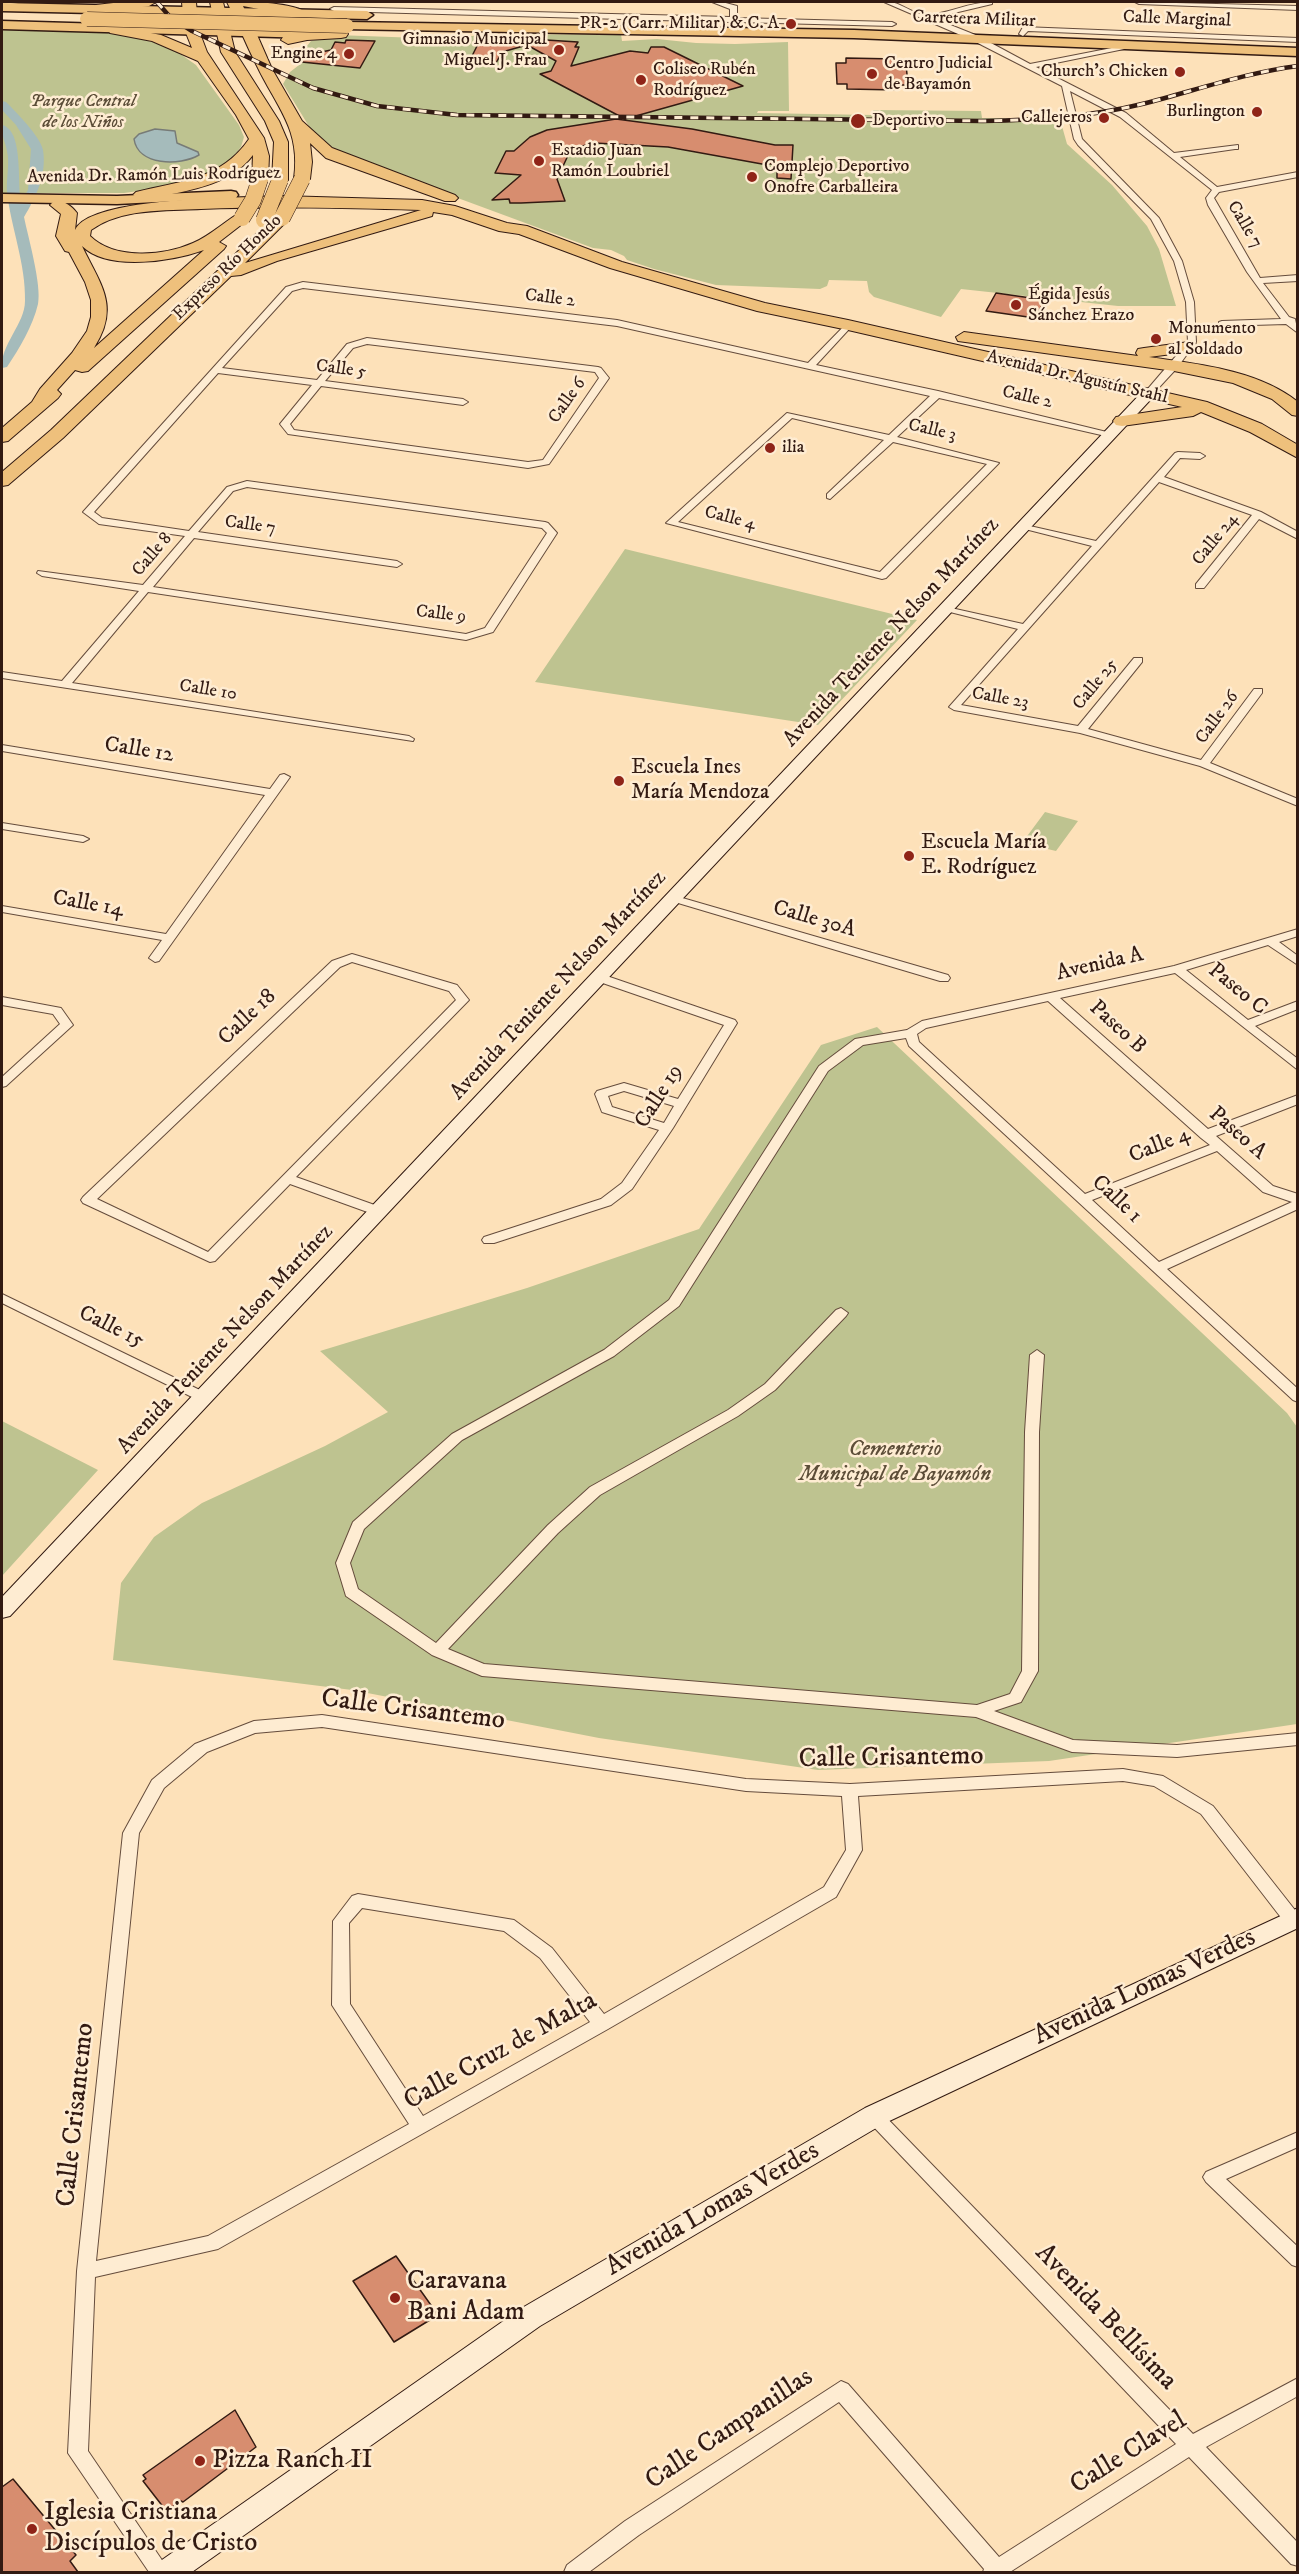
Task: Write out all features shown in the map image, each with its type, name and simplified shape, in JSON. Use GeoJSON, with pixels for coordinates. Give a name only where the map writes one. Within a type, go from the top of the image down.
{"type":"FeatureCollection","features":[{"type":"Feature","properties":{"kind":"highway"},"geometry":{"type":"LineString","coordinates":[[91,14],[149,2]]}},
{"type":"Feature","properties":{"kind":"highway"},"geometry":{"type":"LineString","coordinates":[[218,18],[266,8],[293,13]]}},
{"type":"Feature","properties":{"kind":"highway"},"geometry":{"type":"LineString","coordinates":[[166,10],[304,33]]}},
{"type":"Feature","properties":{"kind":"highway"},"geometry":{"type":"LineString","coordinates":[[4,474],[33,435],[264,220],[280,180],[281,142],[273,121],[248,86],[228,52],[218,18]]}},
{"type":"Feature","properties":{"kind":"highway","name":"Expreso Río Hondo"},"geometry":{"type":"LineString","coordinates":[[2,437],[226,238],[253,200],[262,165],[257,138],[201,57],[218,18],[263,64],[298,124],[305,157],[304,191],[282,218],[219,280],[57,434],[4,474]]}},
{"type":"Feature","properties":{"kind":"highway"},"geometry":{"type":"LineString","coordinates":[[263,64],[272,48],[288,40],[346,27]]}},
{"type":"Feature","properties":{"kind":"highway"},"geometry":{"type":"LineString","coordinates":[[115,30],[166,42],[201,57]]}},
{"type":"Feature","properties":{"kind":"highway"},"geometry":{"type":"LineString","coordinates":[[248,122],[266,134],[279,158]]}},
{"type":"Feature","properties":{"kind":"highway"},"geometry":{"type":"LineString","coordinates":[[298,124],[307,129],[318,145],[331,155],[401,200],[453,207]]}},
{"type":"Feature","properties":{"kind":"highway"},"geometry":{"type":"LineString","coordinates":[[117,200],[176,188],[218,174],[243,158],[257,138]]}},
{"type":"Feature","properties":{"kind":"highway","name":"Avenida Dr. Ramón Luis Rodríguez"},"geometry":{"type":"LineString","coordinates":[[231,195],[304,191]]}},
{"type":"Feature","properties":{"kind":"highway","name":"Avenida Dr. Ramón Luis Rodríguez"},"geometry":{"type":"LineString","coordinates":[[135,208],[304,191]]}},
{"type":"Feature","properties":{"kind":"highway","name":"Avenida Dr. Agustín Stahl"},"geometry":{"type":"LineString","coordinates":[[304,191],[453,207],[505,228],[521,229],[616,265],[763,308],[1149,393],[1217,413],[1256,428],[1294,450]]}},
{"type":"Feature","properties":{"kind":"highway"},"geometry":{"type":"LineString","coordinates":[[39,405],[44,393],[77,361],[95,328],[100,302],[93,281],[70,233],[74,222],[103,204],[215,199],[231,195]]}},
{"type":"Feature","properties":{"kind":"highway"},"geometry":{"type":"LineString","coordinates":[[219,280],[401,200]]}},
{"type":"Feature","properties":{"kind":"highway"},"geometry":{"type":"LineString","coordinates":[[61,202],[69,213],[64,236],[82,268],[87,272]]}},
{"type":"Feature","properties":{"kind":"highway"},"geometry":{"type":"LineString","coordinates":[[135,208],[96,219],[83,228],[82,237],[96,249],[115,255],[134,257],[167,255],[200,246],[242,218]]}},
{"type":"Feature","properties":{"kind":"highway","name":"Avenida Dr. Agustín Stahl"},"geometry":{"type":"LineString","coordinates":[[848,325],[890,326],[1174,366],[1238,379],[1278,395],[1298,411]]}},
{"type":"Feature","properties":{"kind":"highway"},"geometry":{"type":"LineString","coordinates":[[1101,356],[1198,349],[1238,379]]}},
{"type":"Feature","properties":{"kind":"highway"},"geometry":{"type":"LineString","coordinates":[[1116,427],[1192,411],[1217,413]]}},
{"type":"Feature","properties":{"kind":"main road"},"geometry":{"type":"LineString","coordinates":[[2,12],[41,8],[91,14],[166,10]]}},
{"type":"Feature","properties":{"kind":"main road"},"geometry":{"type":"LineString","coordinates":[[329,11],[292,17],[286,24],[294,29],[346,27]]}},
{"type":"Feature","properties":{"kind":"main road"},"geometry":{"type":"LineString","coordinates":[[293,13],[329,11],[601,21],[631,27]]}},
{"type":"Feature","properties":{"kind":"main road"},"geometry":{"type":"LineString","coordinates":[[2,12],[91,14],[346,27],[437,35],[631,27]]}},
{"type":"Feature","properties":{"kind":"main road"},"geometry":{"type":"LineString","coordinates":[[2,25],[133,30],[218,18]]}},
{"type":"Feature","properties":{"kind":"main road"},"geometry":{"type":"LineString","coordinates":[[911,30],[932,26],[931,19]]}},
{"type":"Feature","properties":{"kind":"main road","name":"Carretera Militar"},"geometry":{"type":"LineString","coordinates":[[631,27],[734,26],[960,32],[1025,31],[1298,42]]}},
{"type":"Feature","properties":{"kind":"main road","name":"Carretera Militar"},"geometry":{"type":"LineString","coordinates":[[734,26],[1298,52]]}},
{"type":"Feature","properties":{"kind":"main road"},"geometry":{"type":"LineString","coordinates":[[304,33],[346,27]]}},
{"type":"Feature","properties":{"kind":"main road","name":"Avenida Dr. Ramón Luis Rodríguez"},"geometry":{"type":"LineString","coordinates":[[2,204],[231,195]]}},
{"type":"Feature","properties":{"kind":"main road","name":"Avenida Dr. Ramón Luis Rodríguez"},"geometry":{"type":"LineString","coordinates":[[2,198],[61,202],[94,208],[135,208]]}},
{"type":"Feature","properties":{"kind":"street"},"geometry":{"type":"LineString","coordinates":[[2,2],[41,8]]}},
{"type":"Feature","properties":{"kind":"street"},"geometry":{"type":"LineString","coordinates":[[716,2],[734,8],[734,26]]}},
{"type":"Feature","properties":{"kind":"street"},"geometry":{"type":"LineString","coordinates":[[888,2],[975,38],[1123,116],[1216,190]]}},
{"type":"Feature","properties":{"kind":"street"},"geometry":{"type":"LineString","coordinates":[[931,19],[988,2]]}},
{"type":"Feature","properties":{"kind":"street"},"geometry":{"type":"LineString","coordinates":[[1139,2],[1298,8]]}},
{"type":"Feature","properties":{"kind":"street"},"geometry":{"type":"LineString","coordinates":[[329,11],[734,26],[892,24]]}},
{"type":"Feature","properties":{"kind":"street"},"geometry":{"type":"LineString","coordinates":[[1029,66],[1124,47]]}},
{"type":"Feature","properties":{"kind":"street"},"geometry":{"type":"LineString","coordinates":[[1065,84],[1078,139],[1155,218],[1178,261],[1190,302],[1198,349],[1174,366],[1149,393]]}},
{"type":"Feature","properties":{"kind":"street"},"geometry":{"type":"LineString","coordinates":[[1174,155],[1235,147]]}},
{"type":"Feature","properties":{"kind":"street","name":"Calle 7"},"geometry":{"type":"LineString","coordinates":[[1298,174],[1216,190],[1210,198],[1258,281],[1286,322],[1298,330]]}},
{"type":"Feature","properties":{"kind":"street"},"geometry":{"type":"LineString","coordinates":[[1258,281],[1298,278]]}},
{"type":"Feature","properties":{"kind":"street","name":"Calle 2"},"geometry":{"type":"LineString","coordinates":[[99,521],[88,512],[289,289],[303,285],[617,324],[938,394],[1116,427]]}},
{"type":"Feature","properties":{"kind":"street"},"geometry":{"type":"LineString","coordinates":[[1222,324],[1298,321]]}},
{"type":"Feature","properties":{"kind":"street"},"geometry":{"type":"LineString","coordinates":[[811,365],[848,325]]}},
{"type":"Feature","properties":{"kind":"street","name":"Calle 6"},"geometry":{"type":"LineString","coordinates":[[368,341],[598,370],[604,378],[546,462],[528,465],[291,432],[285,424],[318,384],[350,346],[368,341]]}},
{"type":"Feature","properties":{"kind":"street","name":"Calle 5"},"geometry":{"type":"LineString","coordinates":[[215,370],[463,402]]}},
{"type":"Feature","properties":{"kind":"street","name":"Avenida Teniente Nelson Martínez"},"geometry":{"type":"LineString","coordinates":[[2,1610],[1149,393]]}},
{"type":"Feature","properties":{"kind":"street","name":"Calle 3"},"geometry":{"type":"LineString","coordinates":[[891,439],[938,394]]}},
{"type":"Feature","properties":{"kind":"street","name":"Calle 4"},"geometry":{"type":"LineString","coordinates":[[891,439],[790,415],[671,523],[882,576],[994,463]]}},
{"type":"Feature","properties":{"kind":"street"},"geometry":{"type":"LineString","coordinates":[[830,496],[891,439]]}},
{"type":"Feature","properties":{"kind":"street","name":"Calle 3"},"geometry":{"type":"LineString","coordinates":[[891,439],[994,463]]}},
{"type":"Feature","properties":{"kind":"street","name":"Calle 23"},"geometry":{"type":"LineString","coordinates":[[1200,456],[1178,455],[954,707],[1081,730],[1204,764],[1298,803]]}},
{"type":"Feature","properties":{"kind":"street"},"geometry":{"type":"LineString","coordinates":[[1158,478],[1258,514],[1298,536]]}},
{"type":"Feature","properties":{"kind":"street","name":"Calle 8"},"geometry":{"type":"LineString","coordinates":[[64,685],[230,489],[247,484],[285,489]]}},
{"type":"Feature","properties":{"kind":"street","name":"Calle 9"},"geometry":{"type":"LineString","coordinates":[[42,573],[466,637],[489,630],[552,533],[545,525],[285,489]]}},
{"type":"Feature","properties":{"kind":"street","name":"Calle 24"},"geometry":{"type":"LineString","coordinates":[[1200,586],[1258,514]]}},
{"type":"Feature","properties":{"kind":"street","name":"Calle 7"},"geometry":{"type":"LineString","coordinates":[[99,521],[397,564]]}},
{"type":"Feature","properties":{"kind":"street"},"geometry":{"type":"LineString","coordinates":[[1024,525],[1098,544]]}},
{"type":"Feature","properties":{"kind":"street"},"geometry":{"type":"LineString","coordinates":[[946,608],[1024,627]]}},
{"type":"Feature","properties":{"kind":"street","name":"Calle 25"},"geometry":{"type":"LineString","coordinates":[[1081,730],[1138,660]]}},
{"type":"Feature","properties":{"kind":"street","name":"Calle 10"},"geometry":{"type":"LineString","coordinates":[[2,675],[409,739]]}},
{"type":"Feature","properties":{"kind":"street","name":"Calle 26"},"geometry":{"type":"LineString","coordinates":[[1204,764],[1258,691]]}},
{"type":"Feature","properties":{"kind":"street","name":"Calle 12"},"geometry":{"type":"LineString","coordinates":[[2,748],[271,793]]}},
{"type":"Feature","properties":{"kind":"street"},"geometry":{"type":"LineString","coordinates":[[155,958],[284,777]]}},
{"type":"Feature","properties":{"kind":"street"},"geometry":{"type":"LineString","coordinates":[[2,826],[83,839]]}},
{"type":"Feature","properties":{"kind":"street","name":"Calle 30A"},"geometry":{"type":"LineString","coordinates":[[672,898],[944,978]]}},
{"type":"Feature","properties":{"kind":"street","name":"Calle 14"},"geometry":{"type":"LineString","coordinates":[[2,909],[168,939]]}},
{"type":"Feature","properties":{"kind":"street","name":"Avenida A"},"geometry":{"type":"LineString","coordinates":[[977,1711],[483,1670],[436,1651],[351,1592],[343,1563],[358,1526],[457,1437],[609,1353],[674,1303],[823,1069],[859,1042],[910,1033],[922,1025],[1177,969],[1298,932]]}},
{"type":"Feature","properties":{"kind":"street"},"geometry":{"type":"LineString","coordinates":[[1270,941],[1298,962]]}},
{"type":"Feature","properties":{"kind":"street","name":"Calle 18"},"geometry":{"type":"LineString","coordinates":[[352,957],[453,988],[463,1000],[288,1179],[210,1258],[88,1200],[336,964],[352,957]]}},
{"type":"Feature","properties":{"kind":"street","name":"Paseo C"},"geometry":{"type":"LineString","coordinates":[[1177,969],[1298,1066]]}},
{"type":"Feature","properties":{"kind":"street","name":"Calle 19"},"geometry":{"type":"LineString","coordinates":[[489,1240],[606,1202],[627,1186],[667,1128],[731,1023],[598,977]]}},
{"type":"Feature","properties":{"kind":"street","name":"Paseo B"},"geometry":{"type":"LineString","coordinates":[[1051,997],[1154,1091]]}},
{"type":"Feature","properties":{"kind":"street"},"geometry":{"type":"LineString","coordinates":[[2,1001],[57,1011],[67,1025],[2,1083]]}},
{"type":"Feature","properties":{"kind":"street"},"geometry":{"type":"LineString","coordinates":[[1246,1025],[1298,1005]]}},
{"type":"Feature","properties":{"kind":"street","name":"Calle 1"},"geometry":{"type":"LineString","coordinates":[[910,1033],[913,1043],[1298,1397]]}},
{"type":"Feature","properties":{"kind":"street"},"geometry":{"type":"LineString","coordinates":[[667,1128],[606,1109],[601,1094],[624,1087],[682,1104]]}},
{"type":"Feature","properties":{"kind":"street","name":"Paseo A"},"geometry":{"type":"LineString","coordinates":[[1154,1091],[1268,1189],[1298,1198]]}},
{"type":"Feature","properties":{"kind":"street"},"geometry":{"type":"LineString","coordinates":[[1206,1135],[1298,1099]]}},
{"type":"Feature","properties":{"kind":"street","name":"Calle 4"},"geometry":{"type":"LineString","coordinates":[[1083,1199],[1218,1146]]}},
{"type":"Feature","properties":{"kind":"street"},"geometry":{"type":"LineString","coordinates":[[288,1179],[378,1211]]}},
{"type":"Feature","properties":{"kind":"street"},"geometry":{"type":"LineString","coordinates":[[1158,1268],[1298,1204]]}},
{"type":"Feature","properties":{"kind":"street","name":"Calle 15"},"geometry":{"type":"LineString","coordinates":[[2,1298],[203,1396]]}},
{"type":"Feature","properties":{"kind":"street"},"geometry":{"type":"LineString","coordinates":[[436,1651],[553,1529],[596,1491],[733,1413],[770,1387],[841,1313]]}},
{"type":"Feature","properties":{"kind":"street"},"geometry":{"type":"LineString","coordinates":[[977,1711],[1016,1698],[1030,1671],[1032,1432],[1037,1355]]}},
{"type":"Feature","properties":{"kind":"street"},"geometry":{"type":"LineString","coordinates":[[977,1711],[1072,1746],[1177,1751],[1298,1739]]}},
{"type":"Feature","properties":{"kind":"street","name":"Calle Crisantemo"},"geometry":{"type":"LineString","coordinates":[[160,2572],[78,2453],[86,2271],[131,1833],[158,1784],[201,1748],[254,1727],[322,1721],[746,1785],[850,1790],[1123,1774],[1157,1780],[1207,1810],[1295,1918]]}},
{"type":"Feature","properties":{"kind":"street","name":"Calle Cruz de Malta"},"geometry":{"type":"LineString","coordinates":[[86,2271],[212,2243],[602,2024],[830,1892],[854,1850],[850,1790]]}},
{"type":"Feature","properties":{"kind":"street"},"geometry":{"type":"LineString","coordinates":[[420,2126],[341,2005],[341,1921],[358,1901],[508,1925],[546,1953],[602,2024]]}},
{"type":"Feature","properties":{"kind":"street","name":"Avenida Lomas Verdes"},"geometry":{"type":"LineString","coordinates":[[169,2572],[531,2317],[874,2116],[1295,1918]]}},
{"type":"Feature","properties":{"kind":"street","name":"Avenida Bellísima"},"geometry":{"type":"LineString","coordinates":[[874,2116],[1298,2557]]}},
{"type":"Feature","properties":{"kind":"street"},"geometry":{"type":"LineString","coordinates":[[1298,2139],[1212,2177],[1298,2259]]}},
{"type":"Feature","properties":{"kind":"street","name":"Calle Clavel"},"geometry":{"type":"LineString","coordinates":[[995,2571],[1190,2446],[1298,2386]]}},
{"type":"Feature","properties":{"kind":"street","name":"Calle Campanillas"},"geometry":{"type":"LineString","coordinates":[[574,2572],[632,2528],[841,2390],[995,2571]]}},
{"type":"Feature","properties":{"kind":"green space","name":"Parque Central de los Niños"},"geometry":{"type":"Polygon","coordinates":[[[2,27],[115,33],[169,46],[196,65],[239,125],[244,137],[241,147],[231,160],[204,176],[153,189],[124,193],[2,193],[2,27]]]}},
{"type":"Feature","properties":{"kind":"green space","name":"Complejo Deportivo Onofre Carballeira"},"geometry":{"type":"Polygon","coordinates":[[[621,34],[622,41],[657,39],[735,44],[788,42],[789,111],[758,111],[757,113],[873,115],[873,110],[981,111],[982,118],[1060,119],[1067,144],[1112,185],[1147,226],[1159,249],[1176,306],[1118,306],[961,289],[941,317],[874,297],[869,292],[867,281],[829,280],[827,286],[820,289],[716,285],[627,260],[624,256],[611,250],[593,248],[336,153],[318,141],[283,84],[290,72],[303,62],[284,58],[285,55],[303,51],[311,41],[336,35],[447,39],[481,35],[621,34]]]}},
{"type":"Feature","properties":{"kind":"green space"},"geometry":{"type":"Polygon","coordinates":[[[625,549],[917,620],[818,725],[535,682],[625,549]]]}},
{"type":"Feature","properties":{"kind":"green space"},"geometry":{"type":"Polygon","coordinates":[[[1045,812],[1078,821],[1056,851],[1022,843],[1045,812]]]}},
{"type":"Feature","properties":{"kind":"green space","name":"Cementerio Municipal de Bayamón"},"geometry":{"type":"Polygon","coordinates":[[[877,1027],[1287,1413],[1297,1427],[1297,1724],[1049,1761],[818,1770],[599,1738],[352,1690],[113,1660],[121,1583],[154,1537],[202,1503],[325,1446],[388,1412],[320,1351],[527,1288],[699,1229],[821,1045],[877,1027]]]}},
{"type":"Feature","properties":{"kind":"green space"},"geometry":{"type":"Polygon","coordinates":[[[2,1421],[98,1470],[2,1576],[2,1421]]]}},
{"type":"Feature","properties":{"kind":"shaded area"},"geometry":{"type":"Polygon","coordinates":[[[155,129],[175,131],[177,143],[198,152],[199,155],[191,159],[171,162],[151,159],[137,148],[134,139],[139,134],[155,129]]]}},
{"type":"Feature","properties":{"kind":"building","name":"Coliseo Rubén Rodríguez"},"geometry":{"type":"Polygon","coordinates":[[[482,36],[578,42],[575,47],[579,47],[571,66],[630,51],[648,53],[651,47],[664,47],[743,86],[625,119],[540,74],[551,71],[556,61],[527,45],[502,52],[496,63],[469,62],[482,36]]]}},
{"type":"Feature","properties":{"kind":"building","name":"Engine 4"},"geometry":{"type":"Polygon","coordinates":[[[346,40],[375,41],[360,68],[292,61],[292,58],[331,50],[335,42],[345,43],[346,40]]]}},
{"type":"Feature","properties":{"kind":"building","name":"Centro Judicial de Bayamón"},"geometry":{"type":"Polygon","coordinates":[[[846,58],[896,59],[896,63],[906,64],[908,85],[897,85],[898,90],[847,89],[847,84],[837,84],[836,63],[846,63],[846,58]]]}},
{"type":"Feature","properties":{"kind":"building","name":"Estadio Juan Ramón Loubriel"},"geometry":{"type":"Polygon","coordinates":[[[616,119],[692,129],[775,145],[793,145],[791,179],[777,178],[777,164],[762,164],[668,147],[594,143],[571,149],[557,179],[565,201],[510,203],[509,199],[492,200],[521,175],[495,173],[506,151],[514,151],[530,137],[547,130],[616,119]]]}},
{"type":"Feature","properties":{"kind":"building","name":"Égida Jesús Sánchez Erazo"},"geometry":{"type":"Polygon","coordinates":[[[996,293],[1045,300],[1035,318],[986,311],[996,293]]]}},
{"type":"Feature","properties":{"kind":"building","name":"Caravana Bani Adam"},"geometry":{"type":"Polygon","coordinates":[[[396,2256],[438,2315],[394,2342],[353,2281],[396,2256]]]}},
{"type":"Feature","properties":{"kind":"building","name":"Pizza Ranch II"},"geometry":{"type":"Polygon","coordinates":[[[235,2410],[256,2447],[183,2502],[169,2509],[167,2506],[164,2508],[143,2481],[146,2479],[143,2475],[235,2410]]]}},
{"type":"Feature","properties":{"kind":"building","name":"Iglesia Cristiana Discípulos de Cristo"},"geometry":{"type":"Polygon","coordinates":[[[13,2479],[76,2555],[70,2561],[78,2572],[2,2572],[2,2487],[13,2479]]]}},
{"type":"Feature","properties":{"kind":"waterway"},"geometry":{"type":"LineString","coordinates":[[2,104],[20,123],[37,149],[34,190],[19,215]]}},
{"type":"Feature","properties":{"kind":"waterway"},"geometry":{"type":"LineString","coordinates":[[2,128],[13,150],[13,192],[29,273],[32,303],[14,347],[2,364]]}},
{"type":"Feature","properties":{"kind":"railway"},"geometry":{"type":"LineString","coordinates":[[157,2],[170,17],[192,31],[313,88],[377,106],[457,115],[983,121],[1043,119],[1122,108],[1239,78],[1298,66]]}},
{"type":"Feature","properties":{"kind":"place","name":"PR-2 (Carr. Militar) & C. A"},"geometry":{"type":"Point","coordinates":[791,24]}},
{"type":"Feature","properties":{"kind":"place","name":"Gimnasio Municipal Miguel J. Frau"},"geometry":{"type":"Point","coordinates":[559,50]}},
{"type":"Feature","properties":{"kind":"place","name":"Engine 4"},"geometry":{"type":"Point","coordinates":[349,54]}},
{"type":"Feature","properties":{"kind":"place","name":"Church's Chicken"},"geometry":{"type":"Point","coordinates":[1180,72]}},
{"type":"Feature","properties":{"kind":"place","name":"Centro Judicial de Bayamón"},"geometry":{"type":"Point","coordinates":[872,74]}},
{"type":"Feature","properties":{"kind":"place","name":"Coliseo Rubén Rodríguez"},"geometry":{"type":"Point","coordinates":[641,80]}},
{"type":"Feature","properties":{"kind":"place","name":"Burlington"},"geometry":{"type":"Point","coordinates":[1257,112]}},
{"type":"Feature","properties":{"kind":"place","name":"Callejeros"},"geometry":{"type":"Point","coordinates":[1104,118]}},
{"type":"Feature","properties":{"kind":"place","name":"Deportivo"},"geometry":{"type":"Point","coordinates":[858,121]}},
{"type":"Feature","properties":{"kind":"place","name":"Estadio Juan Ramón Loubriel"},"geometry":{"type":"Point","coordinates":[539,161]}},
{"type":"Feature","properties":{"kind":"place","name":"Complejo Deportivo Onofre Carballeira"},"geometry":{"type":"Point","coordinates":[752,177]}},
{"type":"Feature","properties":{"kind":"place","name":"Égida Jesús Sánchez Erazo"},"geometry":{"type":"Point","coordinates":[1016,305]}},
{"type":"Feature","properties":{"kind":"place","name":"Monumento al Soldado"},"geometry":{"type":"Point","coordinates":[1156,339]}},
{"type":"Feature","properties":{"kind":"place","name":"ilia"},"geometry":{"type":"Point","coordinates":[770,448]}},
{"type":"Feature","properties":{"kind":"place","name":"Escuela Ines María Mendoza"},"geometry":{"type":"Point","coordinates":[619,781]}},
{"type":"Feature","properties":{"kind":"place","name":"Escuela María E. Rodríguez"},"geometry":{"type":"Point","coordinates":[909,856]}},
{"type":"Feature","properties":{"kind":"place","name":"Caravana Bani Adam"},"geometry":{"type":"Point","coordinates":[395,2298]}},
{"type":"Feature","properties":{"kind":"place","name":"Pizza Ranch II"},"geometry":{"type":"Point","coordinates":[200,2461]}},
{"type":"Feature","properties":{"kind":"place","name":"Iglesia Cristiana Discípulos de Cristo"},"geometry":{"type":"Point","coordinates":[32,2529]}}]}
